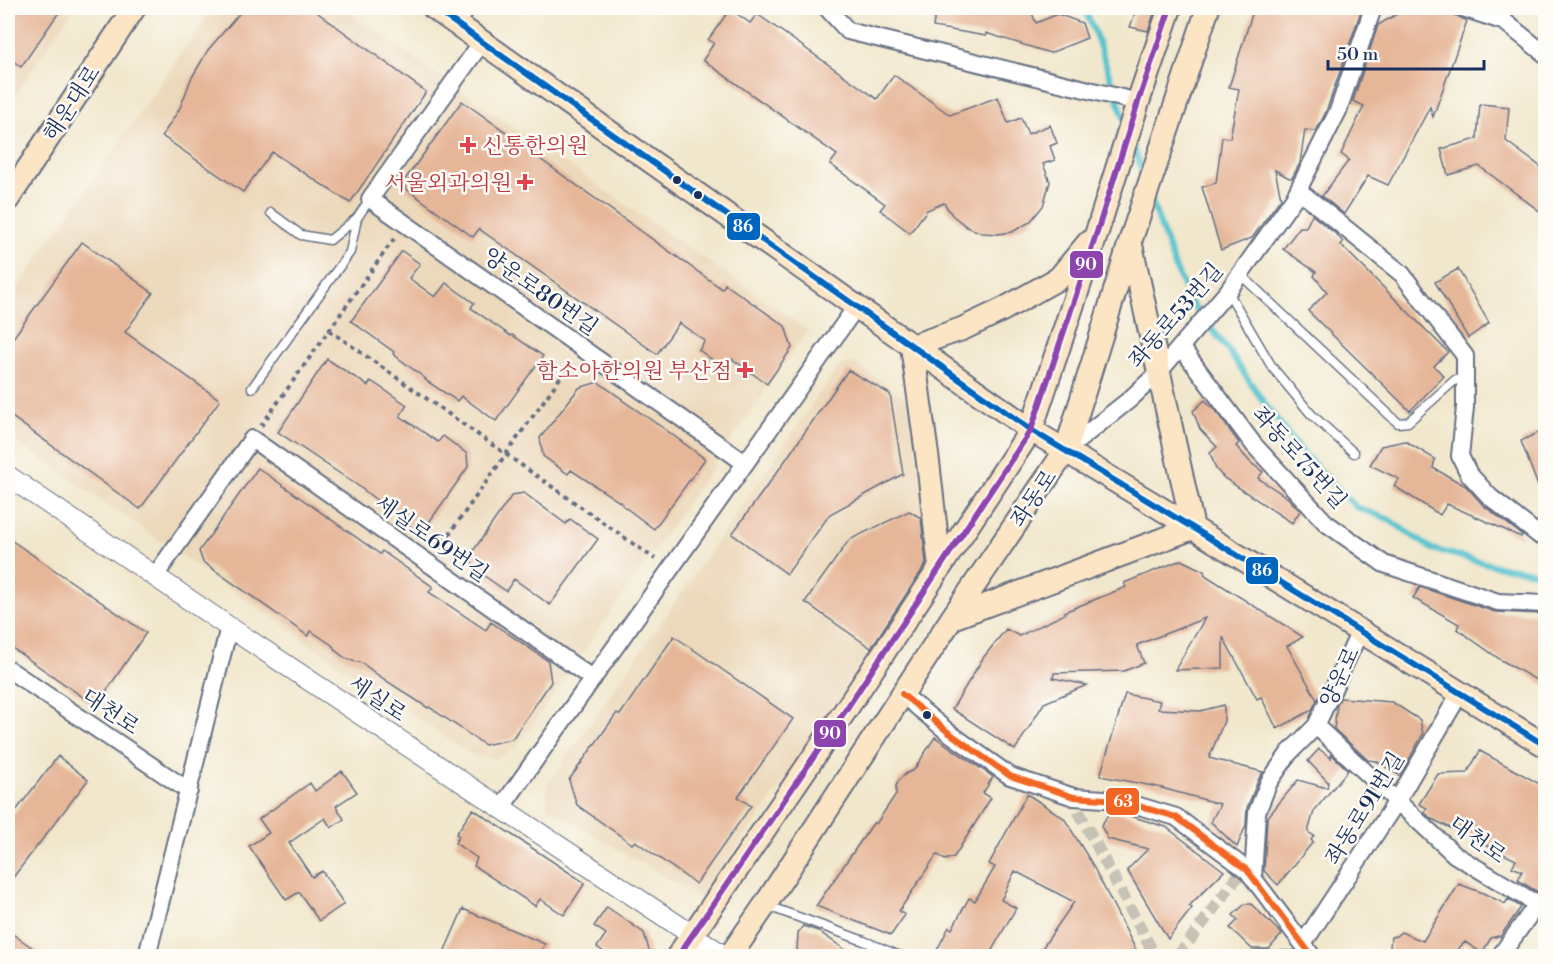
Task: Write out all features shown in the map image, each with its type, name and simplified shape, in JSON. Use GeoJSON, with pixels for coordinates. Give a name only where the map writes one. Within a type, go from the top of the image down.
{"type":"FeatureCollection","features":[{"type":"Feature","properties":{"kind":"main road","name":"해운대로"},"geometry":{"type":"LineString","coordinates":[[8,200],[134,8]]}},
{"type":"Feature","properties":{"kind":"main road","name":"양운로"},"geometry":{"type":"LineString","coordinates":[[434,8],[462,15],[482,42],[1031,430],[1545,746]]}},
{"type":"Feature","properties":{"kind":"main road","name":"좌동로"},"geometry":{"type":"LineString","coordinates":[[678,957],[845,711],[1031,430],[1170,8]]}},
{"type":"Feature","properties":{"kind":"main road","name":"좌동로"},"geometry":{"type":"LineString","coordinates":[[730,957],[952,618],[1066,450],[1208,8]]}},
{"type":"Feature","properties":{"kind":"main road"},"geometry":{"type":"LineString","coordinates":[[940,567],[912,345],[962,329],[1059,278],[1097,232]]}},
{"type":"Feature","properties":{"kind":"main road"},"geometry":{"type":"LineString","coordinates":[[952,618],[1193,528],[1131,242]]}},
{"type":"Feature","properties":{"kind":"street"},"geometry":{"type":"LineString","coordinates":[[827,8],[848,31],[1138,102]]}},
{"type":"Feature","properties":{"kind":"street","name":"좌동로53번길"},"geometry":{"type":"LineString","coordinates":[[1066,450],[1129,400],[1158,373],[1228,291],[1294,198],[1338,111],[1373,8]]}},
{"type":"Feature","properties":{"kind":"street"},"geometry":{"type":"LineString","coordinates":[[1463,8],[1505,22],[1545,55]]}},
{"type":"Feature","properties":{"kind":"street"},"geometry":{"type":"LineString","coordinates":[[370,199],[482,42]]}},
{"type":"Feature","properties":{"kind":"street"},"geometry":{"type":"LineString","coordinates":[[1298,190],[1402,274],[1465,357],[1465,407],[1460,456],[1469,474],[1490,496],[1543,537]]}},
{"type":"Feature","properties":{"kind":"street","name":"양운로80번길"},"geometry":{"type":"LineString","coordinates":[[370,199],[745,463]]}},
{"type":"Feature","properties":{"kind":"street"},"geometry":{"type":"LineString","coordinates":[[501,808],[856,307]]}},
{"type":"Feature","properties":{"kind":"street","name":"좌동로75번길"},"geometry":{"type":"LineString","coordinates":[[1181,347],[1254,445],[1326,523],[1384,564],[1498,602],[1545,604]]}},
{"type":"Feature","properties":{"kind":"street"},"geometry":{"type":"LineString","coordinates":[[155,576],[252,439]]}},
{"type":"Feature","properties":{"kind":"street","name":"세실로69번길"},"geometry":{"type":"LineString","coordinates":[[252,439],[593,679]]}},
{"type":"Feature","properties":{"kind":"street","name":"세실로"},"geometry":{"type":"LineString","coordinates":[[8,477],[724,957]]}},
{"type":"Feature","properties":{"kind":"street"},"geometry":{"type":"LineString","coordinates":[[147,957],[229,627]]}},
{"type":"Feature","properties":{"kind":"street","name":"양운로"},"geometry":{"type":"LineString","coordinates":[[1360,631],[1316,726],[1395,799]]}},
{"type":"Feature","properties":{"kind":"street","name":"대천로"},"geometry":{"type":"LineString","coordinates":[[8,669],[189,791]]}},
{"type":"Feature","properties":{"kind":"street","name":"좌동로91번길"},"geometry":{"type":"LineString","coordinates":[[1309,953],[1395,799],[1460,693]]}},
{"type":"Feature","properties":{"kind":"street"},"geometry":{"type":"LineString","coordinates":[[902,694],[948,732],[1010,776],[1074,797],[1119,800],[1176,817],[1247,870],[1309,953]]}},
{"type":"Feature","properties":{"kind":"street"},"geometry":{"type":"LineString","coordinates":[[1253,878],[1257,812],[1269,782],[1289,753],[1316,726]]}},
{"type":"Feature","properties":{"kind":"street","name":"대천로"},"geometry":{"type":"LineString","coordinates":[[1395,799],[1455,855],[1530,900],[1542,904]]}},
{"type":"Feature","properties":{"kind":"street"},"geometry":{"type":"LineString","coordinates":[[1500,957],[1542,904]]}},
{"type":"Feature","properties":{"kind":"lane"},"geometry":{"type":"LineString","coordinates":[[271,213],[301,235],[330,240],[357,218],[370,199]]}},
{"type":"Feature","properties":{"kind":"lane"},"geometry":{"type":"LineString","coordinates":[[252,388],[350,252],[357,218]]}},
{"type":"Feature","properties":{"kind":"lane"},"geometry":{"type":"LineString","coordinates":[[1240,274],[1398,423],[1408,423],[1455,380]]}},
{"type":"Feature","properties":{"kind":"lane"},"geometry":{"type":"LineString","coordinates":[[1228,291],[1272,367],[1311,414],[1354,453]]}},
{"type":"Feature","properties":{"kind":"lane"},"geometry":{"type":"LineString","coordinates":[[765,905],[864,941],[900,957]]}},
{"type":"Feature","properties":{"kind":"lane"},"geometry":{"type":"LineString","coordinates":[[1254,957],[1309,953]]}},
{"type":"Feature","properties":{"kind":"path"},"geometry":{"type":"LineString","coordinates":[[252,439],[405,223]]}},
{"type":"Feature","properties":{"kind":"path"},"geometry":{"type":"LineString","coordinates":[[329,330],[670,569]]}},
{"type":"Feature","properties":{"kind":"path"},"geometry":{"type":"LineString","coordinates":[[429,563],[582,347]]}},
{"type":"Feature","properties":{"kind":"shaded area"},"geometry":{"type":"Polygon","coordinates":[[[8,8],[74,8],[8,105],[8,8]]]}},
{"type":"Feature","properties":{"kind":"shaded area"},"geometry":{"type":"Polygon","coordinates":[[[213,8],[343,8],[808,330],[517,747],[497,758],[473,756],[8,436],[8,302],[213,8]]]}},
{"type":"Feature","properties":{"kind":"shaded area"},"geometry":{"type":"Polygon","coordinates":[[[853,363],[905,398],[912,415],[933,567],[702,899],[547,807],[547,786],[839,366],[853,363]]]}},
{"type":"Feature","properties":{"kind":"building"},"geometry":{"type":"Polygon","coordinates":[[[8,8],[62,8],[21,67],[8,57],[8,8]]]}},
{"type":"Feature","properties":{"kind":"building"},"geometry":{"type":"Polygon","coordinates":[[[244,8],[311,8],[426,92],[350,203],[272,152],[243,192],[162,136],[180,108],[191,79],[208,50],[244,8]]]}},
{"type":"Feature","properties":{"kind":"building"},"geometry":{"type":"Polygon","coordinates":[[[936,8],[1030,8],[1036,23],[1058,14],[1082,23],[1087,38],[1050,53],[986,33],[986,36],[933,27],[936,8]]]}},
{"type":"Feature","properties":{"kind":"building"},"geometry":{"type":"Polygon","coordinates":[[[1137,8],[1156,8],[1148,31],[1130,27],[1137,8]]]}},
{"type":"Feature","properties":{"kind":"building"},"geometry":{"type":"Polygon","coordinates":[[[1254,8],[1362,8],[1326,112],[1316,131],[1305,130],[1300,163],[1292,178],[1275,170],[1281,198],[1252,238],[1221,250],[1202,187],[1216,183],[1222,137],[1230,138],[1239,89],[1229,87],[1254,8]]]}},
{"type":"Feature","properties":{"kind":"building"},"geometry":{"type":"Polygon","coordinates":[[[1407,8],[1425,8],[1457,16],[1467,21],[1433,117],[1430,107],[1388,185],[1368,176],[1344,214],[1322,196],[1349,160],[1341,154],[1364,106],[1353,101],[1378,25],[1407,8]]]}},
{"type":"Feature","properties":{"kind":"building"},"geometry":{"type":"Polygon","coordinates":[[[730,9],[750,23],[757,14],[877,99],[894,75],[950,115],[998,97],[1008,123],[1021,118],[1028,134],[1050,125],[1057,143],[1050,146],[1055,160],[1043,164],[1050,182],[1043,206],[1030,222],[1012,232],[998,234],[982,233],[967,227],[952,215],[944,203],[927,210],[910,233],[880,210],[885,204],[830,164],[837,155],[703,60],[714,43],[708,40],[730,9]]]}},
{"type":"Feature","properties":{"kind":"building"},"geometry":{"type":"Polygon","coordinates":[[[462,101],[722,289],[725,284],[785,326],[792,348],[767,384],[732,359],[725,369],[699,350],[705,341],[679,323],[657,354],[479,229],[473,237],[401,185],[462,101]]]}},
{"type":"Feature","properties":{"kind":"building"},"geometry":{"type":"Polygon","coordinates":[[[1480,104],[1509,107],[1506,141],[1545,170],[1545,215],[1479,166],[1448,175],[1441,149],[1477,139],[1480,104]]]}},
{"type":"Feature","properties":{"kind":"building"},"geometry":{"type":"Polygon","coordinates":[[[1312,215],[1337,235],[1343,242],[1341,245],[1448,352],[1434,366],[1444,376],[1410,411],[1308,311],[1327,292],[1314,276],[1316,272],[1283,249],[1300,227],[1306,227],[1312,215]]]}},
{"type":"Feature","properties":{"kind":"building"},"geometry":{"type":"Polygon","coordinates":[[[82,242],[153,293],[125,332],[220,400],[140,509],[8,414],[8,345],[82,242]]]}},
{"type":"Feature","properties":{"kind":"building"},"geometry":{"type":"Polygon","coordinates":[[[402,251],[420,264],[409,278],[435,297],[446,283],[474,303],[471,308],[543,356],[496,421],[461,396],[457,401],[425,380],[393,354],[394,352],[351,321],[402,251]]]}},
{"type":"Feature","properties":{"kind":"building"},"geometry":{"type":"Polygon","coordinates":[[[1458,269],[1489,323],[1468,338],[1435,282],[1458,269]]]}},
{"type":"Feature","properties":{"kind":"building"},"geometry":{"type":"Polygon","coordinates":[[[327,359],[368,386],[371,381],[407,405],[400,416],[438,442],[443,436],[467,454],[468,467],[427,525],[414,529],[357,485],[278,432],[327,359]]]}},
{"type":"Feature","properties":{"kind":"building"},"geometry":{"type":"Polygon","coordinates":[[[848,370],[890,394],[903,474],[830,514],[787,574],[732,534],[848,370]]]}},
{"type":"Feature","properties":{"kind":"building"},"geometry":{"type":"Polygon","coordinates":[[[598,382],[705,459],[654,529],[623,504],[571,470],[568,474],[543,456],[540,438],[579,388],[598,382]]]}},
{"type":"Feature","properties":{"kind":"building"},"geometry":{"type":"Polygon","coordinates":[[[1205,400],[1239,443],[1236,446],[1251,463],[1263,472],[1258,478],[1288,498],[1300,511],[1292,523],[1224,478],[1216,469],[1210,453],[1217,447],[1200,429],[1193,411],[1205,400]]]}},
{"type":"Feature","properties":{"kind":"building"},"geometry":{"type":"Polygon","coordinates":[[[1545,429],[1545,501],[1544,502],[1521,441],[1545,429]]]}},
{"type":"Feature","properties":{"kind":"building"},"geometry":{"type":"Polygon","coordinates":[[[1405,441],[1435,459],[1433,468],[1466,486],[1483,505],[1522,535],[1521,537],[1447,504],[1440,515],[1394,486],[1399,479],[1370,465],[1381,446],[1405,441]]]}},
{"type":"Feature","properties":{"kind":"building"},"geometry":{"type":"Polygon","coordinates":[[[258,468],[380,554],[382,551],[433,587],[429,592],[486,630],[491,622],[548,661],[551,682],[512,739],[485,745],[362,663],[345,658],[332,645],[311,631],[308,636],[203,562],[199,551],[258,468]]]}},
{"type":"Feature","properties":{"kind":"building"},"geometry":{"type":"Polygon","coordinates":[[[524,493],[566,524],[570,519],[598,539],[550,605],[514,579],[506,591],[473,568],[471,554],[512,495],[524,493]]]}},
{"type":"Feature","properties":{"kind":"building"},"geometry":{"type":"Polygon","coordinates":[[[909,511],[921,518],[926,564],[871,648],[805,602],[849,540],[909,511]]]}},
{"type":"Feature","properties":{"kind":"building"},"geometry":{"type":"Polygon","coordinates":[[[8,538],[146,633],[96,706],[8,645],[8,538]]]}},
{"type":"Feature","properties":{"kind":"building"},"geometry":{"type":"Polygon","coordinates":[[[1181,560],[1204,571],[1205,575],[1303,637],[1287,646],[1317,700],[1312,710],[1277,729],[1261,697],[1257,699],[1223,637],[1223,668],[1175,670],[1205,618],[1137,645],[1144,663],[1124,671],[1054,673],[1053,678],[1087,685],[1044,703],[1015,750],[952,709],[983,658],[1006,629],[1019,636],[1065,614],[1064,612],[1126,587],[1124,583],[1181,560]]]}},
{"type":"Feature","properties":{"kind":"building"},"geometry":{"type":"Polygon","coordinates":[[[1420,587],[1495,612],[1545,614],[1545,685],[1501,660],[1457,629],[1459,624],[1413,598],[1420,587]]]}},
{"type":"Feature","properties":{"kind":"building"},"geometry":{"type":"Polygon","coordinates":[[[674,636],[793,719],[738,797],[751,806],[696,884],[635,841],[632,844],[577,805],[569,780],[617,713],[620,715],[674,636]]]}},
{"type":"Feature","properties":{"kind":"building"},"geometry":{"type":"Polygon","coordinates":[[[1125,694],[1160,701],[1158,709],[1200,711],[1224,705],[1224,721],[1209,758],[1263,772],[1247,808],[1246,825],[1237,847],[1211,822],[1220,804],[1158,787],[1100,776],[1125,694]]]}},
{"type":"Feature","properties":{"kind":"building"},"geometry":{"type":"Polygon","coordinates":[[[1340,698],[1392,702],[1420,720],[1423,734],[1400,776],[1376,761],[1368,760],[1334,729],[1340,698]]]}},
{"type":"Feature","properties":{"kind":"building"},"geometry":{"type":"Polygon","coordinates":[[[935,737],[993,777],[983,793],[991,798],[954,857],[945,860],[937,854],[899,911],[905,915],[891,935],[816,906],[896,794],[899,780],[914,770],[935,737]]]}},
{"type":"Feature","properties":{"kind":"building"},"geometry":{"type":"Polygon","coordinates":[[[1319,749],[1331,758],[1331,754],[1348,770],[1314,811],[1308,832],[1314,836],[1311,840],[1313,842],[1278,885],[1264,871],[1267,818],[1298,780],[1327,788],[1328,782],[1308,761],[1319,749]]]}},
{"type":"Feature","properties":{"kind":"building"},"geometry":{"type":"Polygon","coordinates":[[[1480,751],[1545,787],[1545,894],[1518,880],[1522,871],[1512,867],[1516,860],[1432,819],[1424,812],[1427,808],[1419,804],[1438,774],[1467,773],[1480,751]]]}},
{"type":"Feature","properties":{"kind":"building"},"geometry":{"type":"Polygon","coordinates":[[[58,756],[88,780],[8,884],[8,821],[58,756]]]}},
{"type":"Feature","properties":{"kind":"building"},"geometry":{"type":"Polygon","coordinates":[[[342,771],[357,792],[336,806],[344,819],[331,828],[325,818],[289,843],[312,877],[322,871],[344,904],[319,921],[299,892],[286,900],[249,846],[269,833],[259,819],[310,783],[315,791],[342,771]]]}},
{"type":"Feature","properties":{"kind":"building"},"geometry":{"type":"Polygon","coordinates":[[[1027,794],[1064,818],[1091,862],[1138,954],[1122,957],[1036,957],[1074,902],[1015,871],[1001,900],[1016,908],[988,957],[949,957],[937,950],[949,927],[952,929],[969,898],[975,901],[995,867],[989,864],[1027,794]]]}},
{"type":"Feature","properties":{"kind":"building"},"geometry":{"type":"Polygon","coordinates":[[[473,809],[585,883],[564,915],[540,899],[535,906],[474,866],[477,858],[455,843],[459,836],[456,834],[473,809]]]}},
{"type":"Feature","properties":{"kind":"building"},"geometry":{"type":"Polygon","coordinates":[[[1111,810],[1166,827],[1224,871],[1189,906],[1192,908],[1168,939],[1127,870],[1148,849],[1108,839],[1101,826],[1111,810]]]}},
{"type":"Feature","properties":{"kind":"building"},"geometry":{"type":"Polygon","coordinates":[[[1459,884],[1505,904],[1508,899],[1521,907],[1500,937],[1491,938],[1482,953],[1465,942],[1453,954],[1459,957],[1389,957],[1391,937],[1401,932],[1423,941],[1459,884]]]}},
{"type":"Feature","properties":{"kind":"building"},"geometry":{"type":"Polygon","coordinates":[[[1245,904],[1251,904],[1282,934],[1269,949],[1252,949],[1230,928],[1238,920],[1233,915],[1245,904]]]}},
{"type":"Feature","properties":{"kind":"building"},"geometry":{"type":"Polygon","coordinates":[[[607,907],[644,933],[651,957],[611,957],[597,947],[606,934],[594,926],[607,907]]]}},
{"type":"Feature","properties":{"kind":"building"},"geometry":{"type":"Polygon","coordinates":[[[463,909],[545,944],[537,957],[442,957],[463,909]]]}},
{"type":"Feature","properties":{"kind":"building"},"geometry":{"type":"Polygon","coordinates":[[[803,926],[818,931],[856,957],[806,957],[797,950],[798,933],[803,926]]]}},
{"type":"Feature","properties":{"kind":"building"},"geometry":{"type":"Polygon","coordinates":[[[8,931],[46,957],[8,957],[8,931]]]}},
{"type":"Feature","properties":{"kind":"waterway"},"geometry":{"type":"LineString","coordinates":[[1084,8],[1095,33],[1125,121]]}},
{"type":"Feature","properties":{"kind":"waterway"},"geometry":{"type":"LineString","coordinates":[[1132,142],[1144,178]]}},
{"type":"Feature","properties":{"kind":"waterway"},"geometry":{"type":"LineString","coordinates":[[1151,199],[1175,267],[1191,303],[1304,454],[1356,507],[1388,519],[1432,549],[1496,566],[1546,574]]}},
{"type":"Feature","properties":{"kind":"tunnel"},"geometry":{"type":"LineString","coordinates":[[1070,795],[1155,956]]}},
{"type":"Feature","properties":{"kind":"tunnel"},"geometry":{"type":"LineString","coordinates":[[1178,956],[1244,868]]}},
{"type":"Feature","properties":{"kind":"transit line","name":"86"},"geometry":{"type":"LineString","coordinates":[[434,8],[1031,430],[1546,746]]}},
{"type":"Feature","properties":{"kind":"transit line","name":"90"},"geometry":{"type":"LineString","coordinates":[[678,956],[845,711],[1031,430],[1170,8]]}},
{"type":"Feature","properties":{"kind":"transit line","name":"63"},"geometry":{"type":"LineString","coordinates":[[902,694],[948,732],[1010,776],[1074,797],[1119,800],[1176,817],[1247,870],[1312,956]]}},
{"type":"Feature","properties":{"kind":"place","name":"신통한의원"},"geometry":{"type":"Point","coordinates":[468,145]}},
{"type":"Feature","properties":{"kind":"place","name":"서울외과의원"},"geometry":{"type":"Point","coordinates":[525,182]}},
{"type":"Feature","properties":{"kind":"place","name":"함소아한의원 부산점"},"geometry":{"type":"Point","coordinates":[745,370]}}]}
